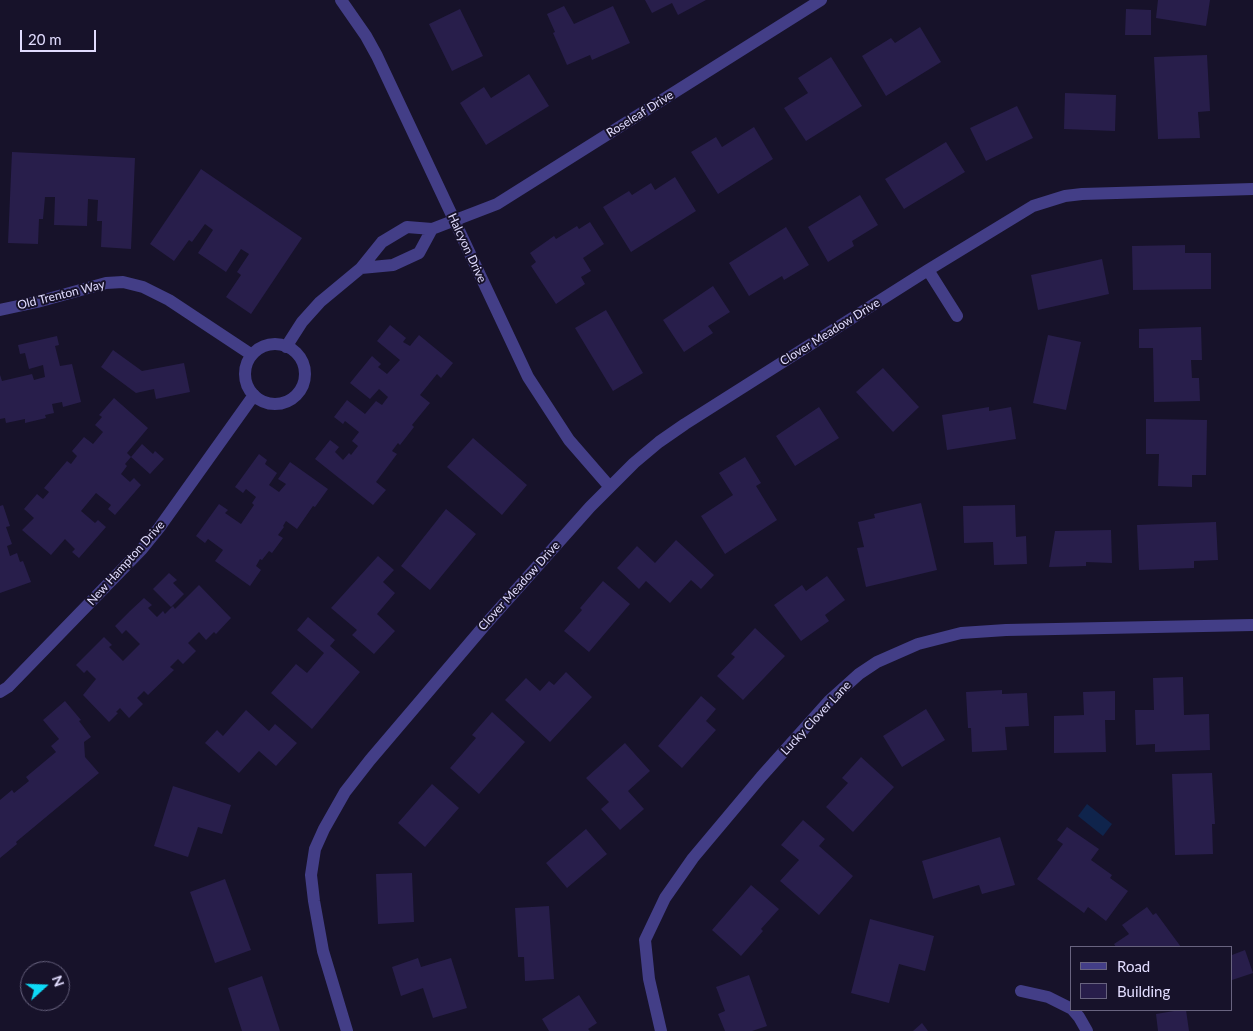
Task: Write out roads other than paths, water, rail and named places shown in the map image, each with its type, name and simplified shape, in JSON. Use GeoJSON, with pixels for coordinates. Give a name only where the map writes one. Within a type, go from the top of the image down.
{"type":"FeatureCollection","features":[{"type":"Feature","properties":{"kind":"street","name":"Halcyon Drive"},"geometry":{"type":"LineString","coordinates":[[341,0],[366,36],[528,377],[569,440],[609,486]]}},
{"type":"Feature","properties":{"kind":"street","name":"Roseleaf Drive"},"geometry":{"type":"LineString","coordinates":[[454,220],[497,204],[821,0]]}},
{"type":"Feature","properties":{"kind":"street","name":"Clover Meadow Drive"},"geometry":{"type":"LineString","coordinates":[[347,1031],[323,951],[311,875],[315,849],[324,829],[341,798],[357,775],[485,625],[609,486],[658,442],[685,424],[928,270],[1033,206],[1065,196],[1082,194],[1253,190]]}},
{"type":"Feature","properties":{"kind":"street"},"geometry":{"type":"LineString","coordinates":[[286,347],[302,322],[320,302],[361,268],[382,242],[407,228],[432,229],[454,220]]}},
{"type":"Feature","properties":{"kind":"street"},"geometry":{"type":"LineString","coordinates":[[361,268],[393,265],[419,253],[432,229]]}},
{"type":"Feature","properties":{"kind":"street"},"geometry":{"type":"LineString","coordinates":[[928,270],[957,316]]}},
{"type":"Feature","properties":{"kind":"street","name":"Old Trenton Way"},"geometry":{"type":"LineString","coordinates":[[0,310],[106,283],[123,282],[143,287],[169,300],[252,355]]}},
{"type":"Feature","properties":{"kind":"street"},"geometry":{"type":"LineString","coordinates":[[274,344],[286,347],[299,357],[304,366],[305,377],[302,387],[297,396],[288,402],[268,404],[254,395],[247,384],[245,376],[246,366],[252,355],[265,346],[274,344]]}},
{"type":"Feature","properties":{"kind":"street","name":"New Hampton Drive"},"geometry":{"type":"LineString","coordinates":[[0,692],[8,687],[142,549],[254,395]]}},
{"type":"Feature","properties":{"kind":"street","name":"Lucky Clover Lane"},"geometry":{"type":"LineString","coordinates":[[660,1031],[649,979],[645,940],[666,898],[693,858],[761,777],[829,701],[859,674],[877,662],[918,644],[961,633],[1006,630],[1253,625]]}},
{"type":"Feature","properties":{"kind":"street"},"geometry":{"type":"LineString","coordinates":[[1021,991],[1048,997],[1070,1008]]}},
{"type":"Feature","properties":{"kind":"street"},"geometry":{"type":"LineString","coordinates":[[1074,1011],[1080,1017],[1087,1031]]}},
{"type":"Feature","properties":{"kind":"water"},"geometry":{"type":"Polygon","coordinates":[[[1087,804],[1112,824],[1103,836],[1078,816],[1087,804]]]}}]}
